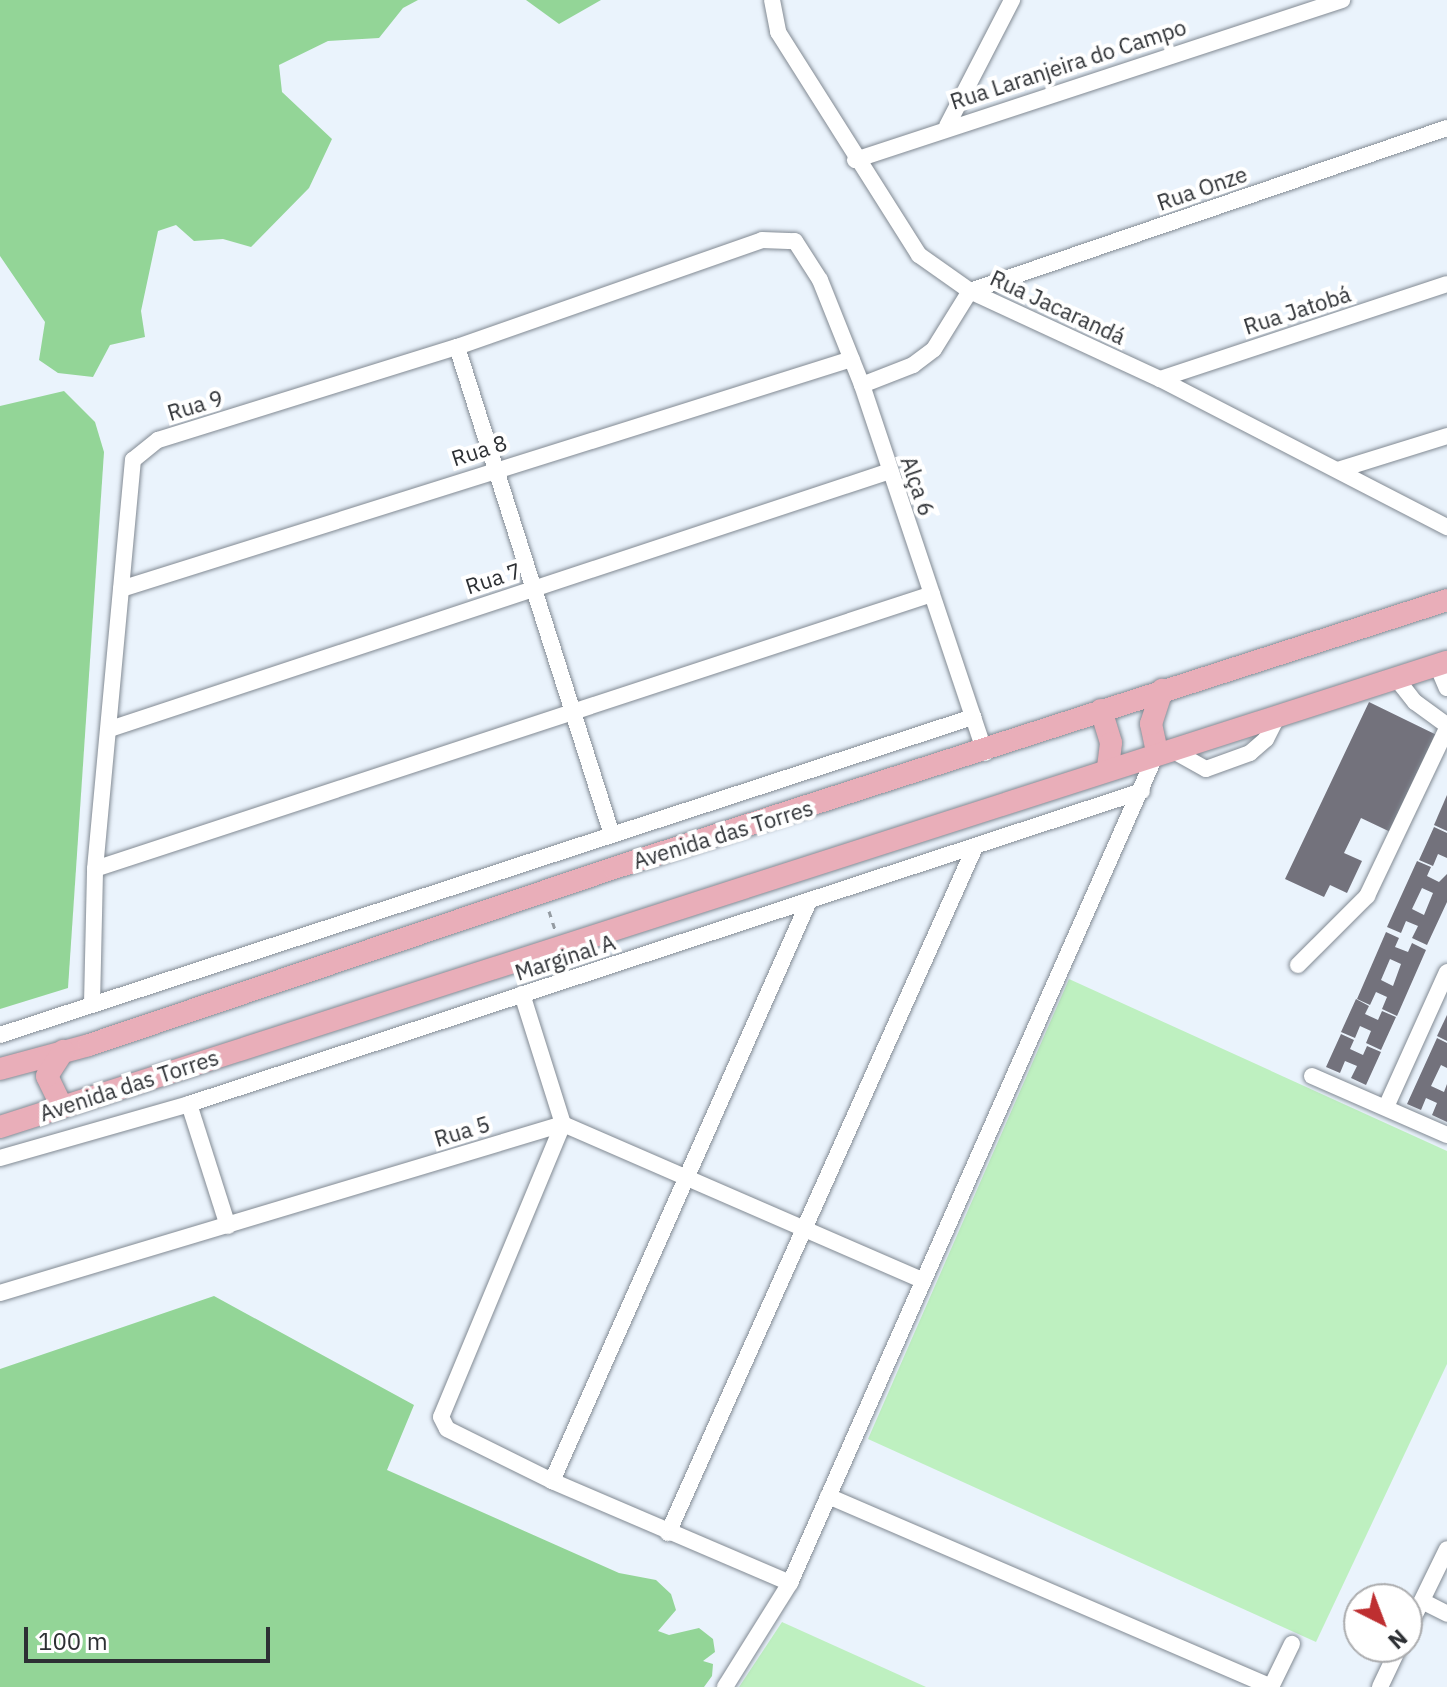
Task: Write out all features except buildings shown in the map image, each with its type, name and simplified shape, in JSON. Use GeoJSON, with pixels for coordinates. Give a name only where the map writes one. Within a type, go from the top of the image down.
{"type":"FeatureCollection","features":[{"type":"Feature","properties":{"kind":"main road","name":"Avenida das Torres"},"geometry":{"type":"LineString","coordinates":[[0,1069],[63,1051],[542,892],[985,753],[1101,710],[1447,600]]}},
{"type":"Feature","properties":{"kind":"main road","name":"Avenida das Torres"},"geometry":{"type":"LineString","coordinates":[[0,1127],[1164,750],[1442,664]]}},
{"type":"Feature","properties":{"kind":"main road"},"geometry":{"type":"LineString","coordinates":[[1162,690],[1151,724],[1164,750]]}},
{"type":"Feature","properties":{"kind":"main road"},"geometry":{"type":"LineString","coordinates":[[1101,710],[1111,743],[1108,768]]}},
{"type":"Feature","properties":{"kind":"main road"},"geometry":{"type":"LineString","coordinates":[[62,1107],[47,1076],[63,1051]]}},
{"type":"Feature","properties":{"kind":"street","name":"Rua Jacarandá"},"geometry":{"type":"LineString","coordinates":[[772,0],[778,32],[855,160],[919,255],[970,291],[1160,379],[1447,527]]}},
{"type":"Feature","properties":{"kind":"street"},"geometry":{"type":"LineString","coordinates":[[947,126],[1012,0]]}},
{"type":"Feature","properties":{"kind":"street","name":"Rua Laranjeira do Campo"},"geometry":{"type":"LineString","coordinates":[[855,160],[947,126],[1342,0]]}},
{"type":"Feature","properties":{"kind":"street","name":"Rua Onze"},"geometry":{"type":"LineString","coordinates":[[970,291],[1447,128]]}},
{"type":"Feature","properties":{"kind":"street","name":"Rua 9"},"geometry":{"type":"LineString","coordinates":[[92,1004],[95,869],[110,729],[128,472],[142,450],[158,440],[457,347],[762,240],[795,241]]}},
{"type":"Feature","properties":{"kind":"street","name":"Alça 6"},"geometry":{"type":"LineString","coordinates":[[795,241],[814,267],[862,385],[985,753]]}},
{"type":"Feature","properties":{"kind":"street","name":"Rua Jatobá"},"geometry":{"type":"LineString","coordinates":[[1160,379],[1447,284]]}},
{"type":"Feature","properties":{"kind":"street"},"geometry":{"type":"LineString","coordinates":[[862,385],[913,365],[934,349],[970,291]]}},
{"type":"Feature","properties":{"kind":"street"},"geometry":{"type":"LineString","coordinates":[[457,347],[612,835]]}},
{"type":"Feature","properties":{"kind":"street","name":"Rua 8"},"geometry":{"type":"LineString","coordinates":[[121,589],[495,468],[852,359]]}},
{"type":"Feature","properties":{"kind":"street"},"geometry":{"type":"LineString","coordinates":[[1338,470],[1447,436]]}},
{"type":"Feature","properties":{"kind":"street","name":"Rua 7"},"geometry":{"type":"LineString","coordinates":[[110,729],[890,471]]}},
{"type":"Feature","properties":{"kind":"street"},"geometry":{"type":"LineString","coordinates":[[95,869],[932,594]]}},
{"type":"Feature","properties":{"kind":"street"},"geometry":{"type":"LineString","coordinates":[[1442,664],[1447,688]]}},
{"type":"Feature","properties":{"kind":"street"},"geometry":{"type":"LineString","coordinates":[[1298,965],[1367,896],[1447,726],[1415,702],[1396,678]]}},
{"type":"Feature","properties":{"kind":"street"},"geometry":{"type":"LineString","coordinates":[[0,1035],[973,717]]}},
{"type":"Feature","properties":{"kind":"street"},"geometry":{"type":"LineString","coordinates":[[725,1687],[790,1583],[921,1280],[1142,791],[1164,750]]}},
{"type":"Feature","properties":{"kind":"street","name":"Marginal A"},"geometry":{"type":"LineString","coordinates":[[0,1158],[189,1104],[1142,791]]}},
{"type":"Feature","properties":{"kind":"street"},"geometry":{"type":"LineString","coordinates":[[668,1533],[806,1232],[975,847]]}},
{"type":"Feature","properties":{"kind":"street"},"geometry":{"type":"LineString","coordinates":[[552,1481],[809,901]]}},
{"type":"Feature","properties":{"kind":"street"},"geometry":{"type":"LineString","coordinates":[[1386,1107],[1447,972]]}},
{"type":"Feature","properties":{"kind":"street"},"geometry":{"type":"LineString","coordinates":[[522,994],[563,1124],[441,1417],[447,1429],[552,1481],[790,1583]]}},
{"type":"Feature","properties":{"kind":"street"},"geometry":{"type":"LineString","coordinates":[[1312,1076],[1447,1135]]}},
{"type":"Feature","properties":{"kind":"street"},"geometry":{"type":"LineString","coordinates":[[189,1104],[228,1226]]}},
{"type":"Feature","properties":{"kind":"street"},"geometry":{"type":"LineString","coordinates":[[563,1124],[688,1175],[806,1232],[921,1280]]}},
{"type":"Feature","properties":{"kind":"street","name":"Rua 5"},"geometry":{"type":"LineString","coordinates":[[0,1293],[563,1124]]}},
{"type":"Feature","properties":{"kind":"street"},"geometry":{"type":"LineString","coordinates":[[828,1496],[1271,1687],[1292,1644]]}},
{"type":"Feature","properties":{"kind":"street"},"geometry":{"type":"LineString","coordinates":[[1423,1599],[1447,1549]]}},
{"type":"Feature","properties":{"kind":"street"},"geometry":{"type":"LineString","coordinates":[[1423,1602],[1447,1614]]}},
{"type":"Feature","properties":{"kind":"street"},"geometry":{"type":"LineString","coordinates":[[1380,1687],[1391,1663]]}},
{"type":"Feature","properties":{"kind":"path"},"geometry":{"type":"LineString","coordinates":[[542,892],[560,945]]}},
{"type":"Feature","properties":{"kind":"green space"},"geometry":{"type":"Polygon","coordinates":[[[0,0],[418,0],[403,8],[379,38],[328,41],[279,65],[282,92],[332,139],[309,188],[251,247],[223,239],[194,241],[176,225],[158,231],[141,311],[145,337],[110,345],[93,377],[58,373],[39,360],[45,322],[0,256],[0,0]]]}},
{"type":"Feature","properties":{"kind":"green space"},"geometry":{"type":"Polygon","coordinates":[[[526,0],[601,0],[559,24],[526,0]]]}},
{"type":"Feature","properties":{"kind":"green space"},"geometry":{"type":"Polygon","coordinates":[[[64,391],[95,422],[104,452],[68,988],[0,1009],[0,406],[64,391]]]}},
{"type":"Feature","properties":{"kind":"green space"},"geometry":{"type":"Polygon","coordinates":[[[1069,979],[1447,1151],[1447,1364],[1316,1642],[868,1439],[1069,979]]]}},
{"type":"Feature","properties":{"kind":"green space"},"geometry":{"type":"Polygon","coordinates":[[[214,1296],[414,1405],[387,1470],[619,1573],[656,1580],[671,1594],[676,1610],[658,1631],[669,1635],[699,1628],[713,1639],[715,1652],[703,1661],[713,1664],[712,1676],[704,1687],[0,1687],[0,1369],[214,1296]]]}},
{"type":"Feature","properties":{"kind":"green space"},"geometry":{"type":"Polygon","coordinates":[[[782,1622],[926,1687],[739,1687],[782,1622]]]}}]}
